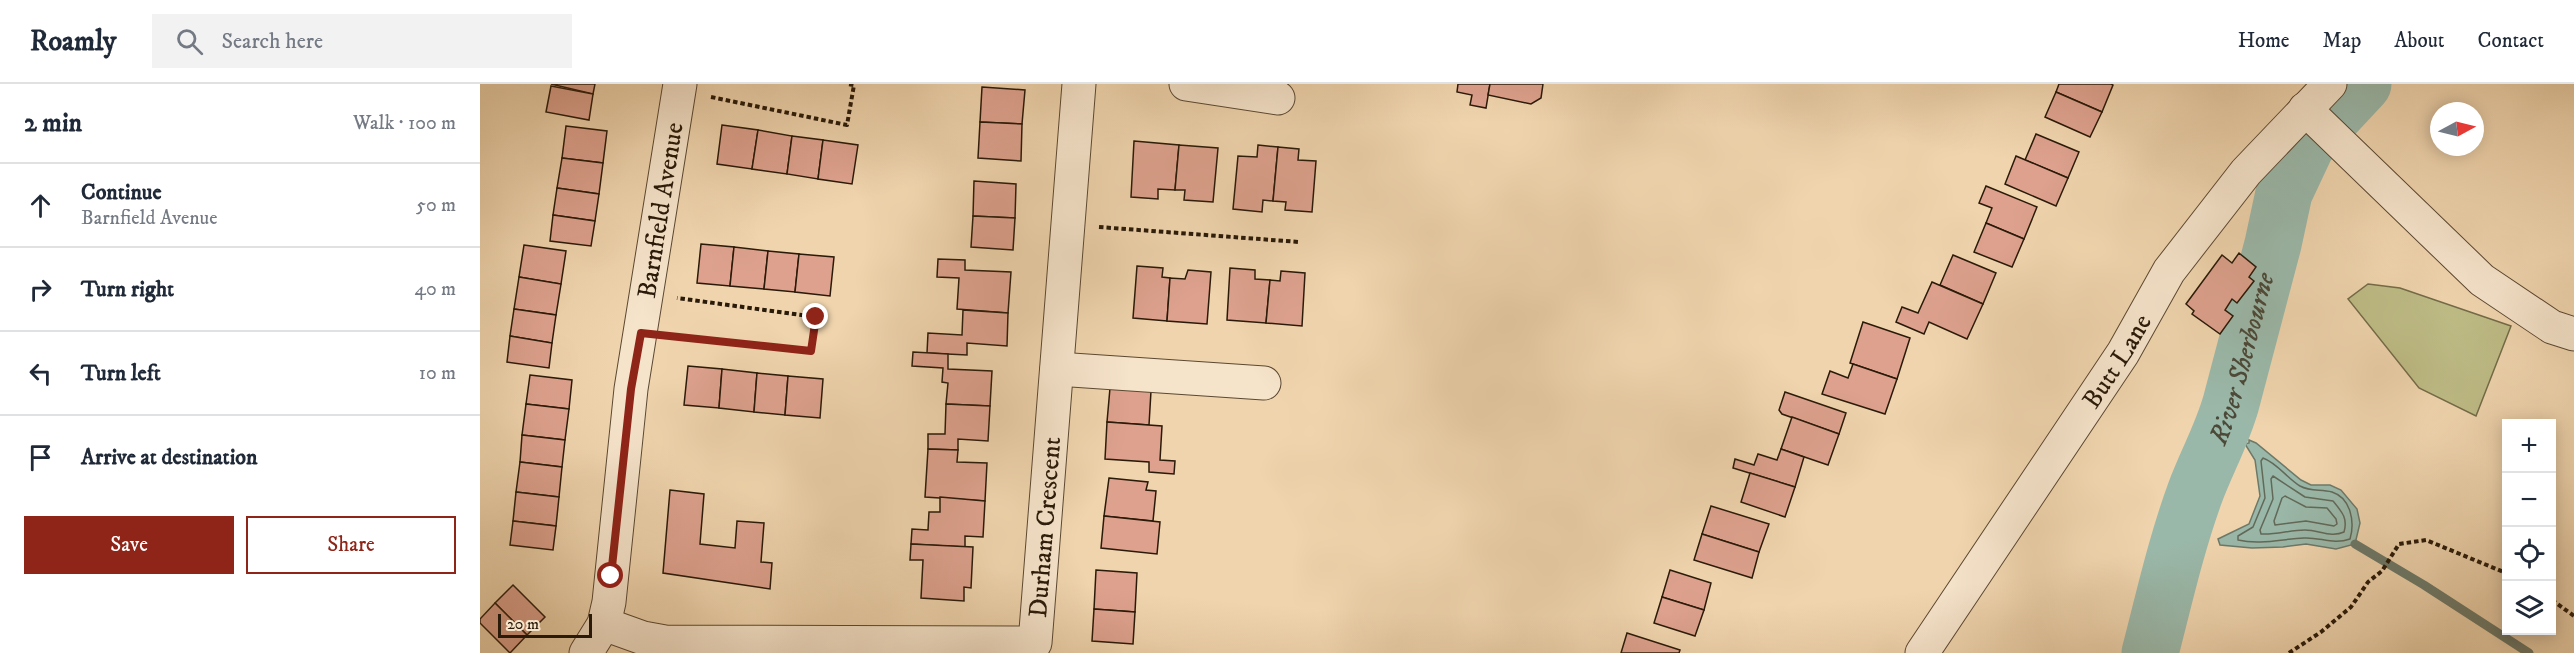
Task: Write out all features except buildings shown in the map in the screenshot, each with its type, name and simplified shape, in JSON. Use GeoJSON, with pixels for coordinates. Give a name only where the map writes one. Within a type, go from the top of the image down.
{"type":"FeatureCollection","features":[{"type":"Feature","properties":{"kind":"street","name":"Durham Crescent"},"geometry":{"type":"LineString","coordinates":[[604,624],[643,638],[665,642],[1035,648],[1079,84]]}},
{"type":"Feature","properties":{"kind":"street"},"geometry":{"type":"LineString","coordinates":[[1186,84],[1278,98]]}},
{"type":"Feature","properties":{"kind":"street","name":"Butt Lane"},"geometry":{"type":"LineString","coordinates":[[1922,653],[2123,353],[2169,272],[2246,172],[2317,120],[2330,84]]}},
{"type":"Feature","properties":{"kind":"street","name":"Barnfield Avenue"},"geometry":{"type":"LineString","coordinates":[[586,653],[604,624],[609,602],[631,389],[679,87]]}},
{"type":"Feature","properties":{"kind":"street"},"geometry":{"type":"LineString","coordinates":[[2317,120],[2482,280],[2552,327],[2574,334]]}},
{"type":"Feature","properties":{"kind":"street"},"geometry":{"type":"LineString","coordinates":[[1057,369],[1264,383]]}},
{"type":"Feature","properties":{"kind":"path"},"geometry":{"type":"LineString","coordinates":[[679,87],[846,125],[854,85],[848,84]]}},
{"type":"Feature","properties":{"kind":"path"},"geometry":{"type":"LineString","coordinates":[[1068,225],[1299,242]]}},
{"type":"Feature","properties":{"kind":"path"},"geometry":{"type":"LineString","coordinates":[[641,333],[811,351],[816,317],[647,293]]}},
{"type":"Feature","properties":{"kind":"path"},"geometry":{"type":"LineString","coordinates":[[2289,653],[2321,632],[2351,607],[2368,582],[2382,570],[2399,544],[2426,540],[2502,571]]}},
{"type":"Feature","properties":{"kind":"path"},"geometry":{"type":"LineString","coordinates":[[2556,603],[2574,616]]}},
{"type":"Feature","properties":{"kind":"shaded area"},"geometry":{"type":"Polygon","coordinates":[[[2368,284],[2400,288],[2511,326],[2476,416],[2419,388],[2348,299],[2368,284]]]}},
{"type":"Feature","properties":{"kind":"water"},"geometry":{"type":"Polygon","coordinates":[[[2249,440],[2256,443],[2301,480],[2311,485],[2330,485],[2341,490],[2357,509],[2360,523],[2355,544],[2336,549],[2306,544],[2252,548],[2220,545],[2218,539],[2249,524],[2260,496],[2255,460],[2245,444],[2249,443],[2249,440]]]}},
{"type":"Feature","properties":{"kind":"waterway","name":"River Sherbourne"},"geometry":{"type":"LineString","coordinates":[[2150,653],[2188,513],[2231,403],[2273,244],[2284,193],[2307,144],[2363,84]]}},
{"type":"Feature","properties":{"kind":"waterway"},"geometry":{"type":"LineString","coordinates":[[2355,544],[2424,585],[2529,653]]}},
{"type":"Feature","properties":{"kind":"route"},"geometry":{"type":"LineString","coordinates":[[611,576],[631,389],[641,333],[811,351],[816,317]]}}]}
